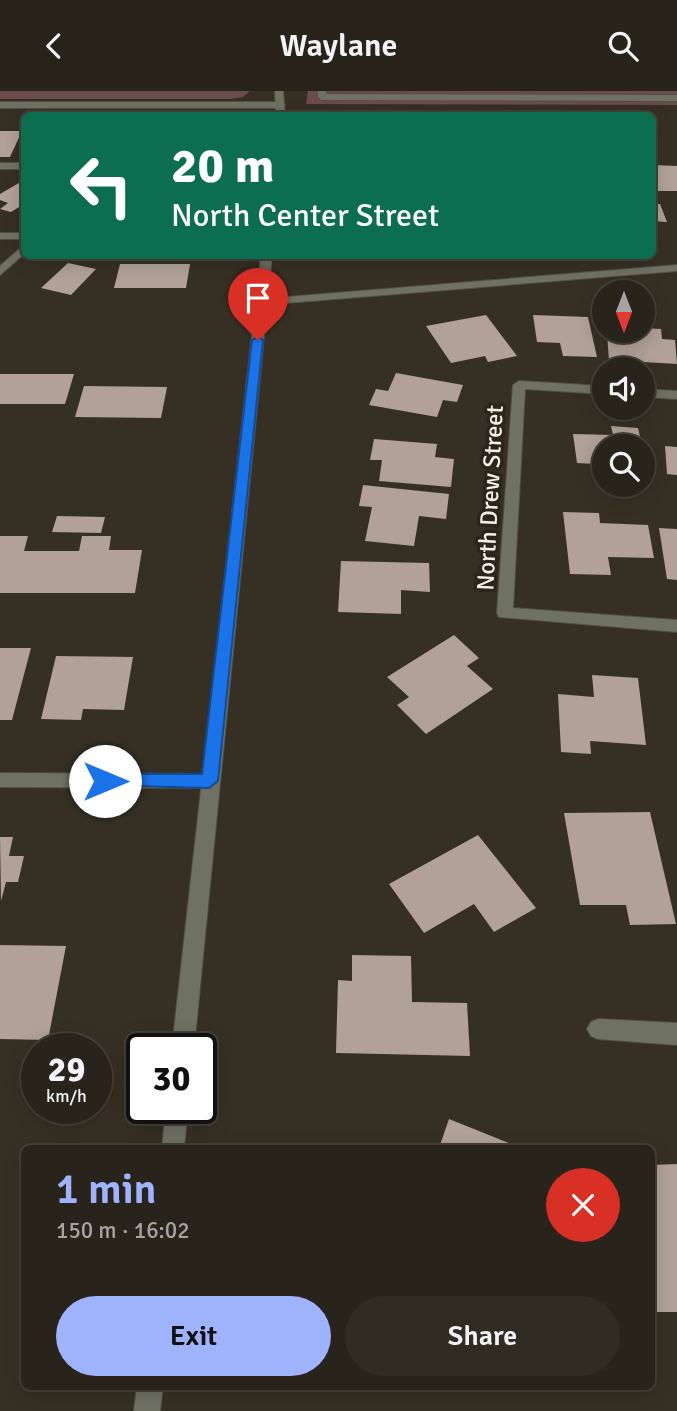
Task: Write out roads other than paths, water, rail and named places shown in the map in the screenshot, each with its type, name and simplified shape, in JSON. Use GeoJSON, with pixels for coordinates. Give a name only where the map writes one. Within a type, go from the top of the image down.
{"type":"FeatureCollection","features":[{"type":"Feature","properties":{"kind":"street"},"geometry":{"type":"LineString","coordinates":[[0,105],[280,110],[279,91]]}},
{"type":"Feature","properties":{"kind":"street"},"geometry":{"type":"LineString","coordinates":[[322,94],[592,94],[677,98]]}},
{"type":"Feature","properties":{"kind":"street"},"geometry":{"type":"LineString","coordinates":[[0,166],[21,166]]}},
{"type":"Feature","properties":{"kind":"street"},"geometry":{"type":"LineString","coordinates":[[0,236],[21,236]]}},
{"type":"Feature","properties":{"kind":"street"},"geometry":{"type":"LineString","coordinates":[[0,272],[21,251]]}},
{"type":"Feature","properties":{"kind":"street"},"geometry":{"type":"LineString","coordinates":[[184,1033],[209,781],[267,259]]}},
{"type":"Feature","properties":{"kind":"street"},"geometry":{"type":"LineString","coordinates":[[262,302],[350,297],[677,268]]}},
{"type":"Feature","properties":{"kind":"street","name":"North Drew Street"},"geometry":{"type":"LineString","coordinates":[[592,389],[519,385],[505,613],[677,626]]}},
{"type":"Feature","properties":{"kind":"street"},"geometry":{"type":"LineString","coordinates":[[655,394],[677,395]]}},
{"type":"Feature","properties":{"kind":"street"},"geometry":{"type":"LineString","coordinates":[[0,780],[209,781]]}},
{"type":"Feature","properties":{"kind":"street"},"geometry":{"type":"LineString","coordinates":[[598,1029],[677,1034]]}},
{"type":"Feature","properties":{"kind":"street"},"geometry":{"type":"LineString","coordinates":[[173,1145],[175,1124]]}},
{"type":"Feature","properties":{"kind":"street"},"geometry":{"type":"LineString","coordinates":[[147,1411],[150,1390]]}}]}
